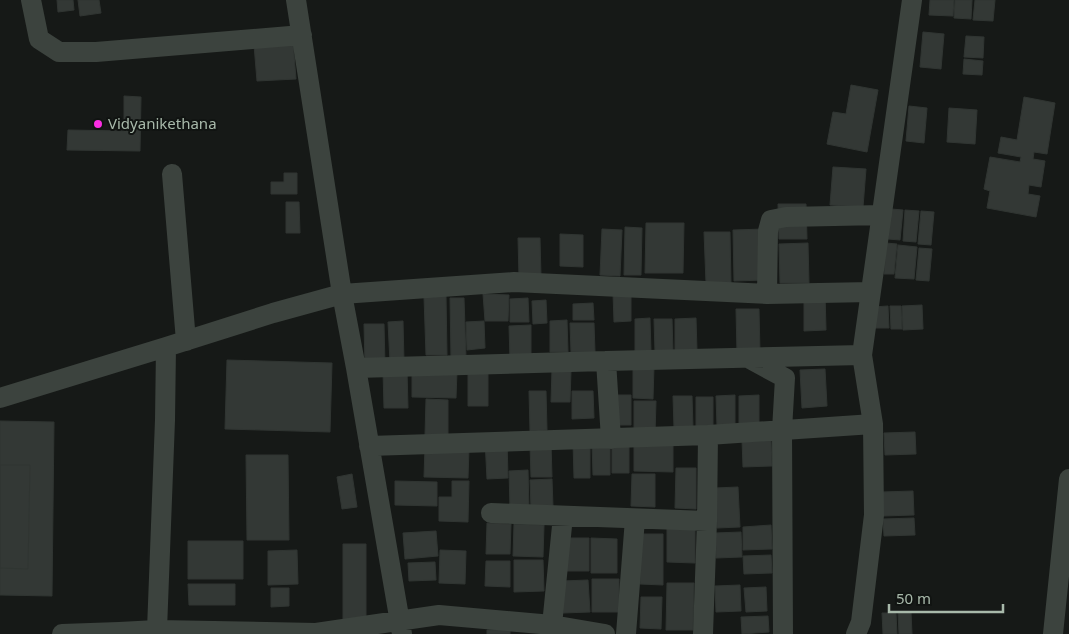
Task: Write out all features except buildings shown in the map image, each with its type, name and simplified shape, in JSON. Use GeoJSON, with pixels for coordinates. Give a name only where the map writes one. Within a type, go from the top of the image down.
{"type":"FeatureCollection","features":[{"type":"Feature","properties":{"kind":"street"},"geometry":{"type":"LineString","coordinates":[[30,0],[39,39],[59,52],[96,52],[302,36]]}},
{"type":"Feature","properties":{"kind":"street"},"geometry":{"type":"LineString","coordinates":[[296,0],[342,294],[401,628]]}},
{"type":"Feature","properties":{"kind":"street"},"geometry":{"type":"LineString","coordinates":[[856,634],[862,622],[874,515],[873,424],[862,355],[912,0]]}},
{"type":"Feature","properties":{"kind":"street"},"geometry":{"type":"LineString","coordinates":[[172,174],[186,341]]}},
{"type":"Feature","properties":{"kind":"street"},"geometry":{"type":"LineString","coordinates":[[768,294],[768,231],[771,220],[786,217],[882,215]]}},
{"type":"Feature","properties":{"kind":"street"},"geometry":{"type":"LineString","coordinates":[[0,398],[166,348],[273,313],[342,294],[514,282],[768,294],[871,292]]}},
{"type":"Feature","properties":{"kind":"street"},"geometry":{"type":"LineString","coordinates":[[157,630],[166,348]]}},
{"type":"Feature","properties":{"kind":"street"},"geometry":{"type":"LineString","coordinates":[[356,368],[862,355]]}},
{"type":"Feature","properties":{"kind":"street"},"geometry":{"type":"LineString","coordinates":[[748,358],[784,378],[782,430],[783,634]]}},
{"type":"Feature","properties":{"kind":"street"},"geometry":{"type":"LineString","coordinates":[[606,361],[610,438]]}},
{"type":"Feature","properties":{"kind":"street"},"geometry":{"type":"LineString","coordinates":[[370,446],[708,436],[873,424]]}},
{"type":"Feature","properties":{"kind":"street"},"geometry":{"type":"LineString","coordinates":[[703,634],[708,436]]}},
{"type":"Feature","properties":{"kind":"street"},"geometry":{"type":"LineString","coordinates":[[1053,634],[1069,479]]}},
{"type":"Feature","properties":{"kind":"street"},"geometry":{"type":"LineString","coordinates":[[491,513],[707,522]]}},
{"type":"Feature","properties":{"kind":"street"},"geometry":{"type":"LineString","coordinates":[[552,630],[563,516]]}},
{"type":"Feature","properties":{"kind":"street"},"geometry":{"type":"LineString","coordinates":[[626,634],[635,519]]}},
{"type":"Feature","properties":{"kind":"street"},"geometry":{"type":"LineString","coordinates":[[62,634],[157,630],[316,633],[401,628],[438,615],[478,626],[605,634]]}},
{"type":"Feature","properties":{"kind":"place","name":"Vidyanikethana"},"geometry":{"type":"Point","coordinates":[98,124]}}]}
